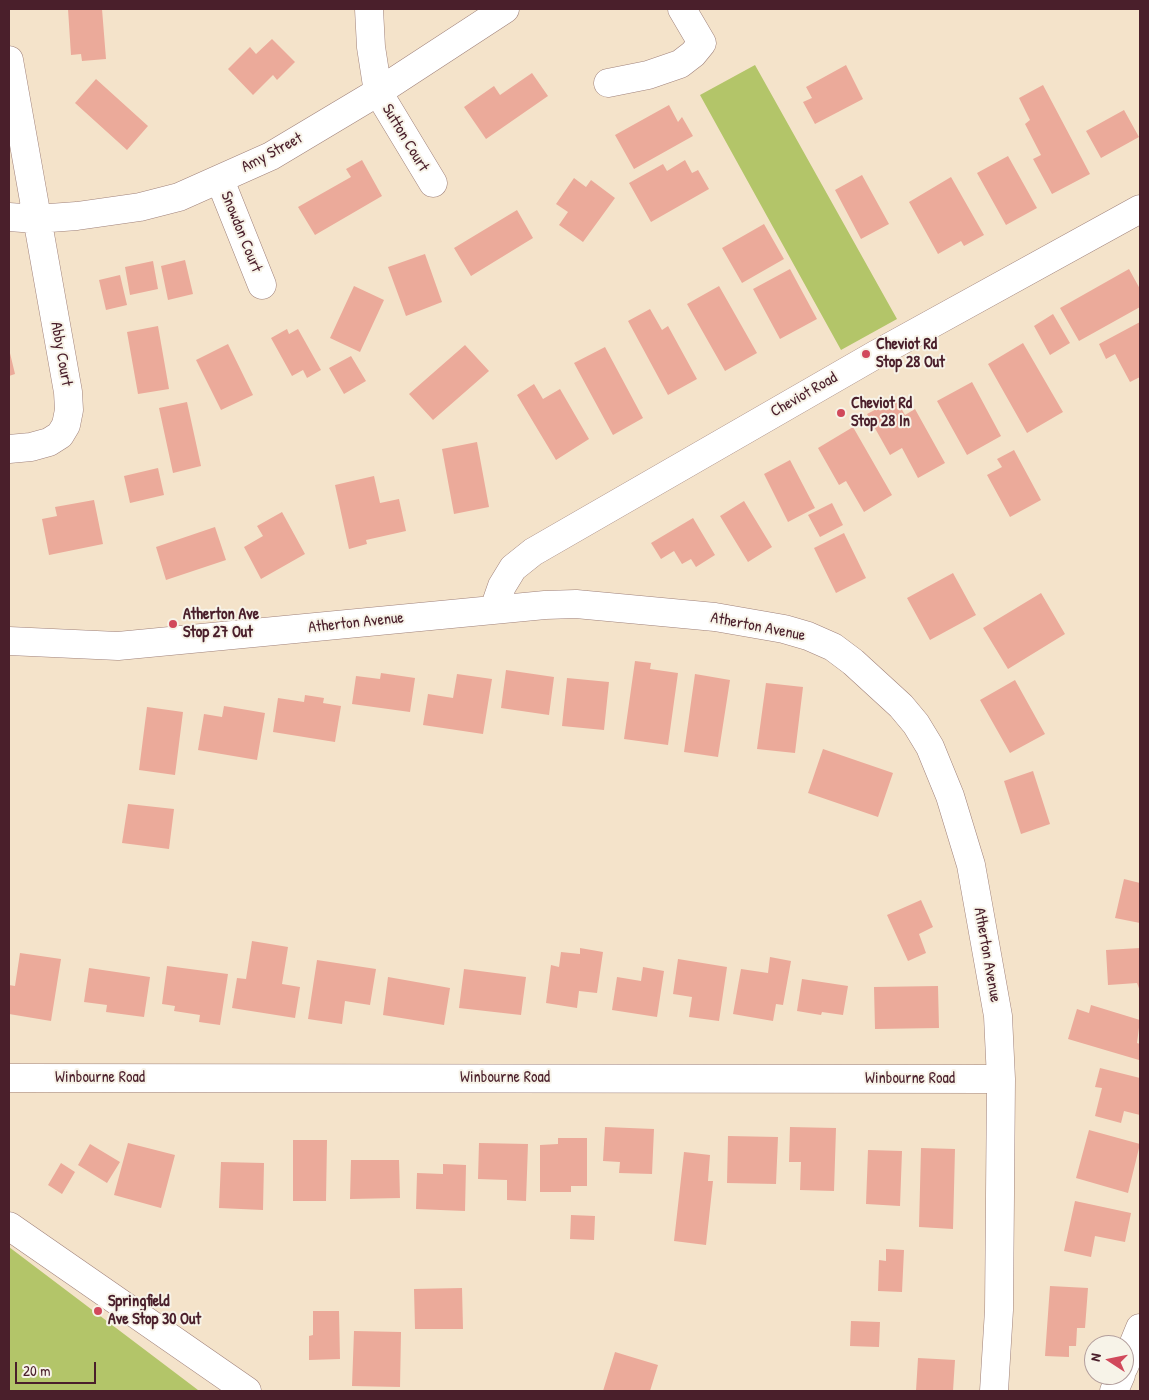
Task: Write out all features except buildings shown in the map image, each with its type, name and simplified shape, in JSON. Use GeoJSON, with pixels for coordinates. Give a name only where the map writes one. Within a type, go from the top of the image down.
{"type":"FeatureCollection","features":[{"type":"Feature","properties":{"kind":"street"},"geometry":{"type":"LineString","coordinates":[[369,9],[371,47],[378,92]]}},
{"type":"Feature","properties":{"kind":"street","name":"Amy Street"},"geometry":{"type":"LineString","coordinates":[[9,217],[36,219],[77,216],[140,207],[178,197],[220,180],[271,156],[378,92],[505,9]]}},
{"type":"Feature","properties":{"kind":"street"},"geometry":{"type":"LineString","coordinates":[[608,83],[648,75],[680,64],[694,54],[702,43],[682,9]]}},
{"type":"Feature","properties":{"kind":"street","name":"Abby Court"},"geometry":{"type":"LineString","coordinates":[[9,60],[68,392],[69,410],[66,425],[55,438],[31,447],[9,449]]}},
{"type":"Feature","properties":{"kind":"street","name":"Sutton Court"},"geometry":{"type":"LineString","coordinates":[[378,92],[433,183]]}},
{"type":"Feature","properties":{"kind":"street","name":"Snowdon Court"},"geometry":{"type":"LineString","coordinates":[[220,180],[262,285]]}},
{"type":"Feature","properties":{"kind":"street","name":"Cheviot Road"},"geometry":{"type":"LineString","coordinates":[[494,609],[502,586],[513,568],[533,552],[875,355],[1140,209]]}},
{"type":"Feature","properties":{"kind":"street","name":"Atherton Avenue"},"geometry":{"type":"LineString","coordinates":[[9,642],[118,646],[494,609],[576,604],[715,617],[784,629],[808,636],[833,647],[886,690],[916,724],[930,747],[950,796],[971,865],[998,1016],[1001,1079],[999,1310],[994,1391]]}},
{"type":"Feature","properties":{"kind":"street","name":"Winbourne Road"},"geometry":{"type":"LineString","coordinates":[[9,1078],[1001,1079]]}},
{"type":"Feature","properties":{"kind":"street"},"geometry":{"type":"LineString","coordinates":[[9,1226],[247,1391]]}},
{"type":"Feature","properties":{"kind":"street"},"geometry":{"type":"LineString","coordinates":[[1134,1343],[1140,1328]]}},
{"type":"Feature","properties":{"kind":"green space"},"geometry":{"type":"Polygon","coordinates":[[[755,65],[897,319],[841,350],[700,95],[755,65]]]}},
{"type":"Feature","properties":{"kind":"green space"},"geometry":{"type":"Polygon","coordinates":[[[9,1247],[198,1390],[199,1391],[9,1391],[9,1247]]]}},
{"type":"Feature","properties":{"kind":"place","name":"Cheviot Rd Stop 28 Out"},"geometry":{"type":"Point","coordinates":[866,354]}},
{"type":"Feature","properties":{"kind":"place","name":"Cheviot Rd Stop 28 In"},"geometry":{"type":"Point","coordinates":[841,413]}},
{"type":"Feature","properties":{"kind":"place","name":"Atherton Ave Stop 27 Out"},"geometry":{"type":"Point","coordinates":[173,624]}},
{"type":"Feature","properties":{"kind":"place","name":"Springfield Ave Stop 30 Out"},"geometry":{"type":"Point","coordinates":[98,1311]}}]}
